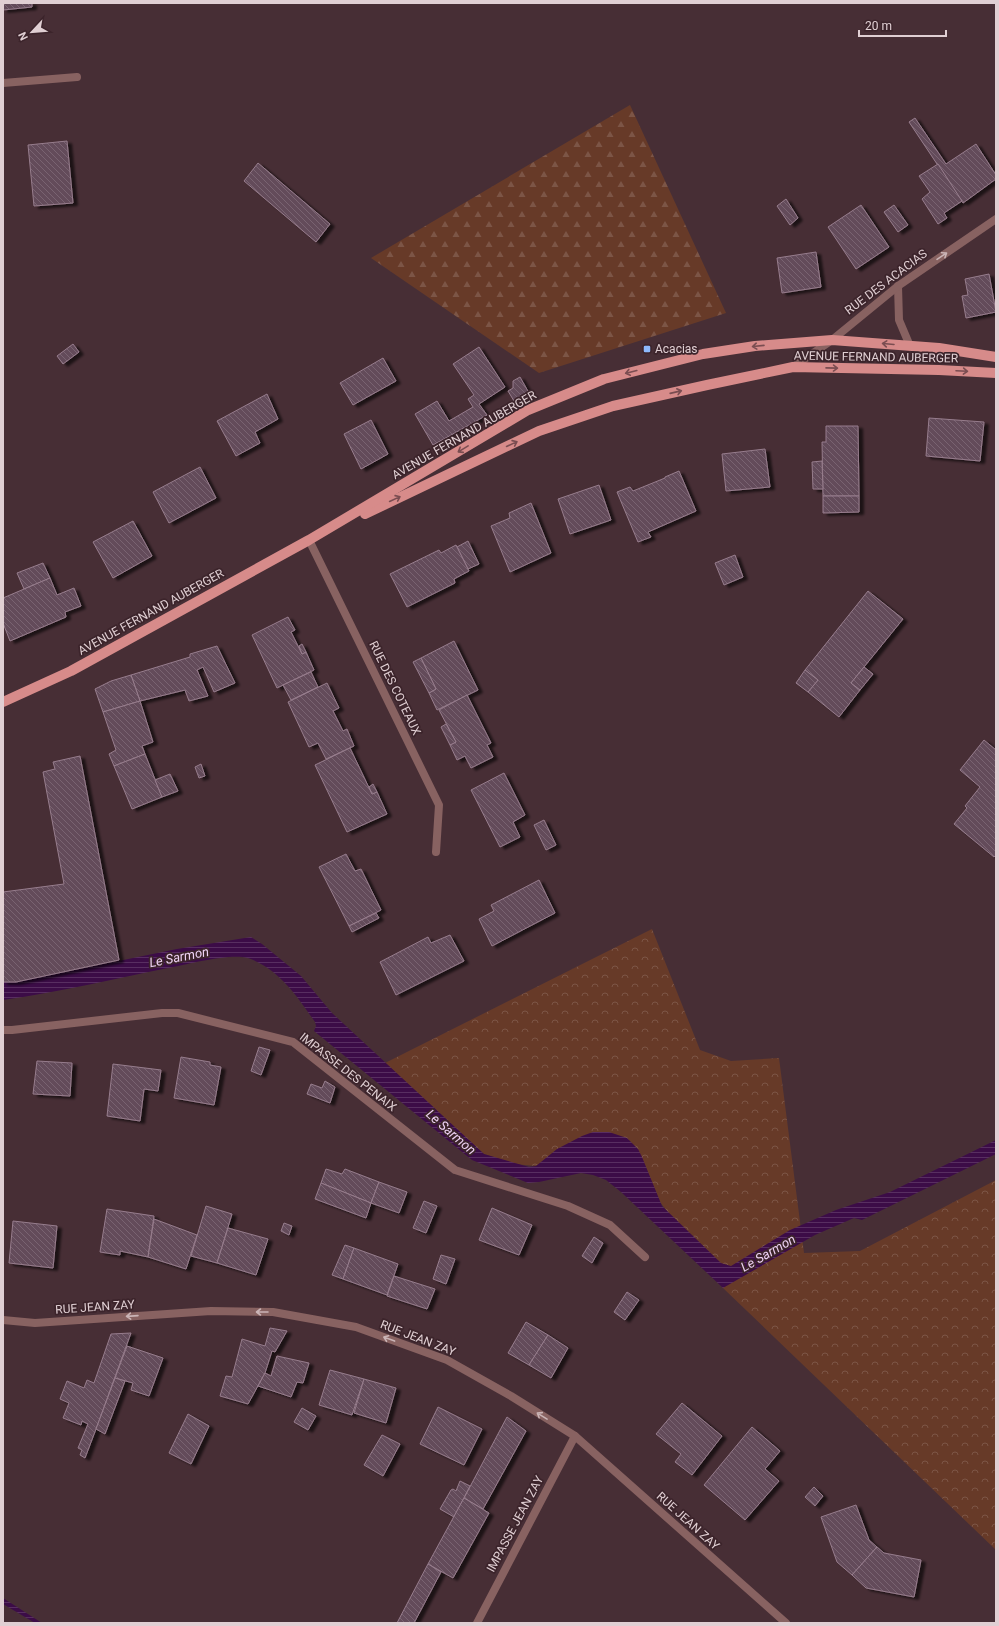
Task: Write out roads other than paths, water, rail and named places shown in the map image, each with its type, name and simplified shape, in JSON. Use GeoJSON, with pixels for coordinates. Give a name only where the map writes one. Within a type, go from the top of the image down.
{"type":"FeatureCollection","features":[{"type":"Feature","properties":{"kind":"main road","name":"AVENUE FERNAND AUBERGER"},"geometry":{"type":"LineString","coordinates":[[3,702],[71,671],[309,540],[528,410],[604,379],[702,354],[755,346],[832,340],[939,348],[996,357]]}},
{"type":"Feature","properties":{"kind":"main road","name":"AVENUE FERNAND AUBERGER"},"geometry":{"type":"LineString","coordinates":[[309,540],[539,431],[613,406],[707,384],[793,367],[996,372]]}},
{"type":"Feature","properties":{"kind":"street"},"geometry":{"type":"LineString","coordinates":[[3,83],[78,77]]}},
{"type":"Feature","properties":{"kind":"street","name":"RUE DES ACACIAS"},"geometry":{"type":"LineString","coordinates":[[793,367],[832,340],[898,286],[996,219]]}},
{"type":"Feature","properties":{"kind":"street"},"geometry":{"type":"LineString","coordinates":[[898,286],[899,320],[910,346]]}},
{"type":"Feature","properties":{"kind":"street","name":"RUE DES COTEAUX"},"geometry":{"type":"LineString","coordinates":[[309,540],[439,805],[436,852]]}},
{"type":"Feature","properties":{"kind":"street","name":"IMPASSE DES PENAIX"},"geometry":{"type":"LineString","coordinates":[[3,1030],[162,1013],[178,1013],[293,1042],[455,1170],[568,1206],[610,1225],[645,1257]]}},
{"type":"Feature","properties":{"kind":"street","name":"RUE JEAN ZAY"},"geometry":{"type":"LineString","coordinates":[[3,1320],[35,1323],[211,1311],[273,1312],[356,1327],[447,1360],[511,1396],[575,1436],[786,1623]]}},
{"type":"Feature","properties":{"kind":"street","name":"IMPASSE JEAN ZAY"},"geometry":{"type":"LineString","coordinates":[[477,1623],[575,1436]]}},
{"type":"Feature","properties":{"kind":"water","name":"Le Sarmon"},"geometry":{"type":"Polygon","coordinates":[[[251,937],[262,944],[301,976],[332,1013],[484,1154],[529,1167],[536,1166],[557,1149],[593,1132],[609,1132],[627,1138],[638,1149],[662,1206],[721,1263],[731,1266],[790,1230],[836,1210],[890,1192],[996,1140],[996,1154],[862,1220],[854,1218],[815,1235],[723,1288],[621,1192],[606,1180],[593,1175],[581,1173],[528,1183],[472,1160],[314,1031],[316,1026],[315,1022],[286,984],[269,969],[248,958],[232,957],[211,959],[67,989],[3,1000],[3,982],[16,982],[177,949],[251,937]]]}},
{"type":"Feature","properties":{"kind":"water"},"geometry":{"type":"Polygon","coordinates":[[[3,1598],[42,1623],[35,1623],[3,1604],[3,1598]]]}},
{"type":"Feature","properties":{"kind":"place","name":"Acacias"},"geometry":{"type":"Point","coordinates":[647,349]}}]}
